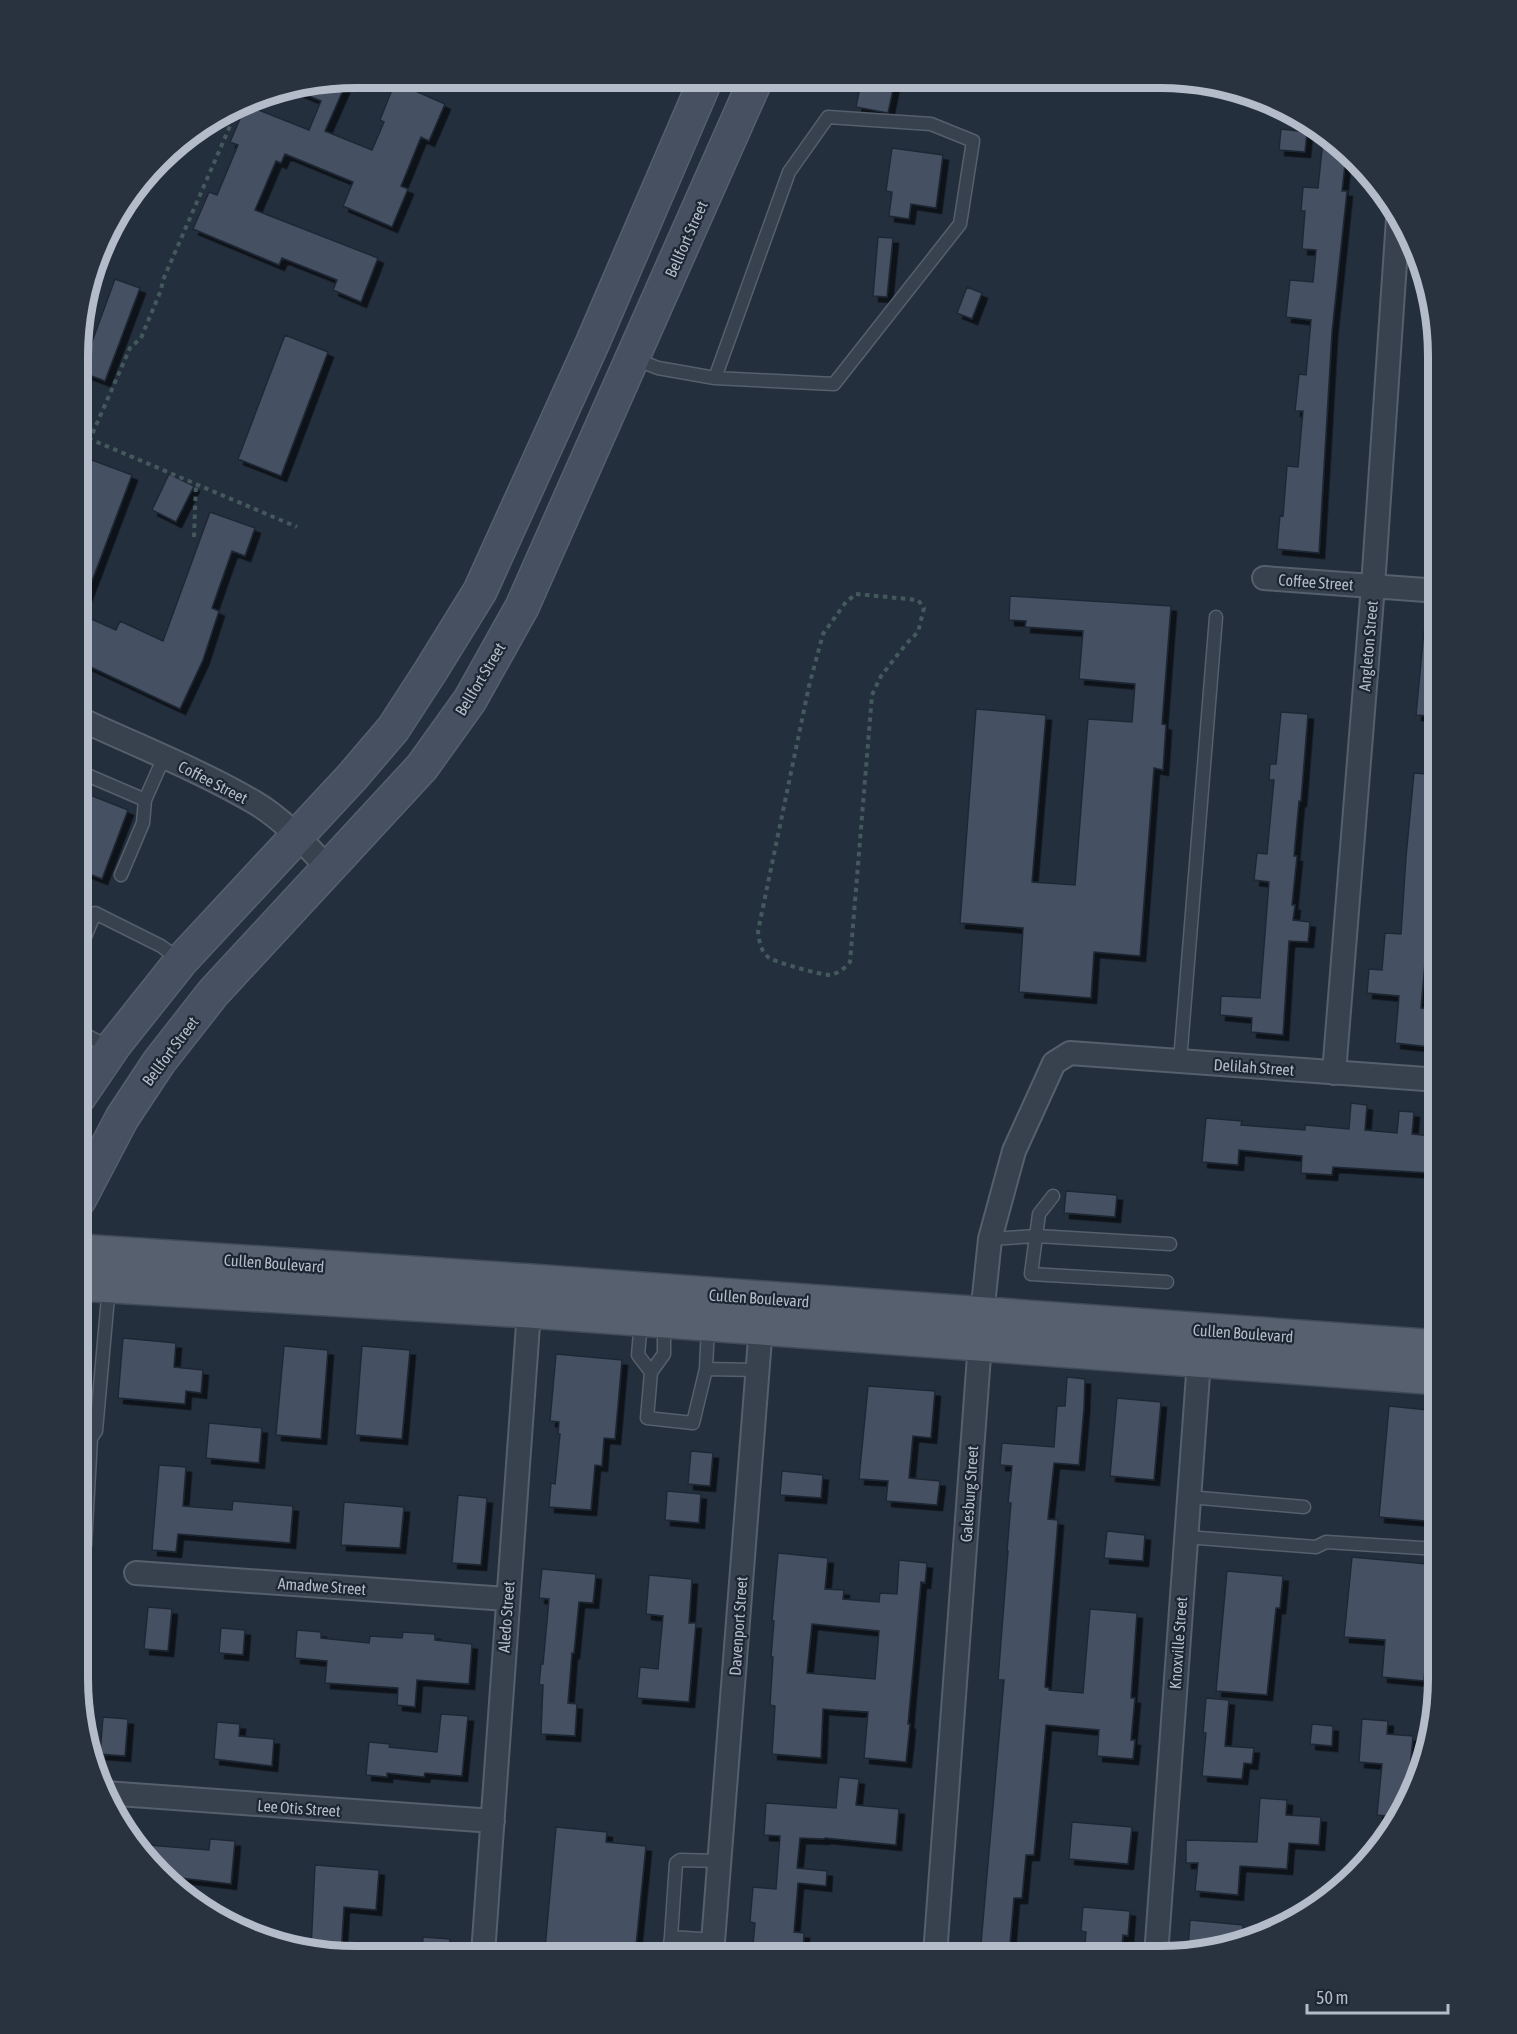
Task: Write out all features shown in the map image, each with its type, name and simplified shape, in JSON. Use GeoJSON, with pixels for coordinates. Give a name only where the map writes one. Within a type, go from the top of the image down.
{"type":"FeatureCollection","features":[{"type":"Feature","properties":{"kind":"main road"},"geometry":{"type":"LineString","coordinates":[[88,1084],[111,1049],[181,961],[352,777],[393,729],[430,672],[480,591],[592,344],[703,88]]}},
{"type":"Feature","properties":{"kind":"main road"},"geometry":{"type":"LineString","coordinates":[[704,88],[741,115]]}},
{"type":"Feature","properties":{"kind":"main road","name":"Bellfort Street"},"geometry":{"type":"LineString","coordinates":[[88,1183],[122,1118],[159,1062],[213,993],[422,767],[470,700],[522,607],[752,88]]}},
{"type":"Feature","properties":{"kind":"main road"},"geometry":{"type":"LineString","coordinates":[[592,344],[633,358]]}},
{"type":"Feature","properties":{"kind":"main road"},"geometry":{"type":"LineString","coordinates":[[480,591],[522,607]]}},
{"type":"Feature","properties":{"kind":"main road"},"geometry":{"type":"LineString","coordinates":[[181,961],[213,993]]}},
{"type":"Feature","properties":{"kind":"main road","name":"Cullen Boulevard"},"geometry":{"type":"LineString","coordinates":[[88,1252],[530,1296],[1200,1345],[1429,1347]]}},
{"type":"Feature","properties":{"kind":"main road","name":"Cullen Boulevard"},"geometry":{"type":"LineString","coordinates":[[94,1284],[530,1296],[653,1320],[708,1324],[762,1313]]}},
{"type":"Feature","properties":{"kind":"main road","name":"Cullen Boulevard"},"geometry":{"type":"LineString","coordinates":[[1200,1345],[1429,1377]]}},
{"type":"Feature","properties":{"kind":"street","name":"Angleton Street"},"geometry":{"type":"LineString","coordinates":[[1334,1072],[1373,586],[1397,231]]}},
{"type":"Feature","properties":{"kind":"street","name":"Coffee Street"},"geometry":{"type":"LineString","coordinates":[[1264,578],[1429,590]]}},
{"type":"Feature","properties":{"kind":"street","name":"Coffee Street"},"geometry":{"type":"LineString","coordinates":[[88,723],[255,803],[296,835],[329,869]]}},
{"type":"Feature","properties":{"kind":"street","name":"Delilah Street"},"geometry":{"type":"LineString","coordinates":[[1070,1053],[1429,1079]]}},
{"type":"Feature","properties":{"kind":"street","name":"Galesburg Street"},"geometry":{"type":"LineString","coordinates":[[936,1946],[981,1329],[990,1239],[1014,1151],[1054,1063],[1070,1053]]}},
{"type":"Feature","properties":{"kind":"street","name":"Aledo Street"},"geometry":{"type":"LineString","coordinates":[[484,1946],[530,1296]]}},
{"type":"Feature","properties":{"kind":"street","name":"Davenport Street"},"geometry":{"type":"LineString","coordinates":[[713,1946],[762,1313]]}},
{"type":"Feature","properties":{"kind":"street","name":"Knoxville Street"},"geometry":{"type":"LineString","coordinates":[[1157,1946],[1200,1345]]}},
{"type":"Feature","properties":{"kind":"street","name":"Amadwe Street"},"geometry":{"type":"LineString","coordinates":[[136,1573],[507,1599]]}},
{"type":"Feature","properties":{"kind":"street","name":"Lee Otis Street"},"geometry":{"type":"LineString","coordinates":[[115,1794],[493,1821]]}},
{"type":"Feature","properties":{"kind":"lane"},"geometry":{"type":"LineString","coordinates":[[633,358],[658,368],[715,378],[834,384],[960,224],[973,141],[932,124],[828,117],[789,172],[715,378]]}},
{"type":"Feature","properties":{"kind":"lane"},"geometry":{"type":"LineString","coordinates":[[1179,1061],[1215,617]]}},
{"type":"Feature","properties":{"kind":"lane"},"geometry":{"type":"LineString","coordinates":[[121,875],[144,822],[145,800],[164,758]]}},
{"type":"Feature","properties":{"kind":"lane"},"geometry":{"type":"LineString","coordinates":[[88,775],[145,800]]}},
{"type":"Feature","properties":{"kind":"lane"},"geometry":{"type":"LineString","coordinates":[[88,930],[95,914],[161,946],[181,961]]}},
{"type":"Feature","properties":{"kind":"lane"},"geometry":{"type":"LineString","coordinates":[[88,1036],[111,1049]]}},
{"type":"Feature","properties":{"kind":"lane"},"geometry":{"type":"LineString","coordinates":[[1053,1196],[1039,1214],[1031,1274],[1167,1282]]}},
{"type":"Feature","properties":{"kind":"lane"},"geometry":{"type":"LineString","coordinates":[[990,1239],[1037,1236],[1170,1244]]}},
{"type":"Feature","properties":{"kind":"lane"},"geometry":{"type":"LineString","coordinates":[[88,1436],[96,1431],[94,1284]]}},
{"type":"Feature","properties":{"kind":"lane"},"geometry":{"type":"LineString","coordinates":[[651,1372],[638,1356],[653,1320]]}},
{"type":"Feature","properties":{"kind":"lane"},"geometry":{"type":"LineString","coordinates":[[653,1320],[664,1354],[651,1372],[647,1418],[693,1423],[706,1369],[708,1324]]}},
{"type":"Feature","properties":{"kind":"lane"},"geometry":{"type":"LineString","coordinates":[[706,1369],[758,1370]]}},
{"type":"Feature","properties":{"kind":"lane"},"geometry":{"type":"LineString","coordinates":[[1189,1497],[1304,1507]]}},
{"type":"Feature","properties":{"kind":"lane"},"geometry":{"type":"LineString","coordinates":[[1186,1537],[1316,1547],[1326,1542],[1429,1548]]}},
{"type":"Feature","properties":{"kind":"lane"},"geometry":{"type":"LineString","coordinates":[[670,1946],[676,1863],[680,1860],[720,1861]]}},
{"type":"Feature","properties":{"kind":"lane"},"geometry":{"type":"LineString","coordinates":[[671,1937],[709,1946]]}},
{"type":"Feature","properties":{"kind":"path"},"geometry":{"type":"LineString","coordinates":[[233,118],[163,280],[141,338],[130,348],[90,439],[297,527]]}},
{"type":"Feature","properties":{"kind":"path"},"geometry":{"type":"LineString","coordinates":[[194,537],[195,483]]}},
{"type":"Feature","properties":{"kind":"path"},"geometry":{"type":"LineString","coordinates":[[856,594],[918,600],[924,608],[918,632],[881,676],[872,695],[850,962],[843,970],[829,976],[777,962],[768,957],[760,946],[758,931],[823,634],[846,602],[856,594]]}},
{"type":"Feature","properties":{"kind":"building"},"geometry":{"type":"Polygon","coordinates":[[[393,88],[409,88],[445,104],[429,141],[421,137],[401,186],[408,189],[392,227],[343,206],[353,182],[285,154],[281,163],[276,161],[255,210],[378,258],[361,302],[333,290],[337,280],[282,258],[279,265],[193,229],[209,192],[217,195],[238,145],[230,142],[242,114],[255,109],[309,130],[321,101],[304,94],[344,89],[325,131],[372,150],[384,122],[380,120],[393,88]]]}},
{"type":"Feature","properties":{"kind":"building"},"geometry":{"type":"Polygon","coordinates":[[[860,88],[893,88],[888,113],[856,107],[860,88]]]}},
{"type":"Feature","properties":{"kind":"building"},"geometry":{"type":"Polygon","coordinates":[[[1281,129],[1307,133],[1305,152],[1279,150],[1281,129]]]}},
{"type":"Feature","properties":{"kind":"building"},"geometry":{"type":"Polygon","coordinates":[[[1323,143],[1345,163],[1342,191],[1347,191],[1332,332],[1319,553],[1277,549],[1280,515],[1283,516],[1287,466],[1298,467],[1303,411],[1295,411],[1299,374],[1306,375],[1311,320],[1286,317],[1290,280],[1313,282],[1316,250],[1302,249],[1305,211],[1301,211],[1303,187],[1318,188],[1323,143]]]}},
{"type":"Feature","properties":{"kind":"building"},"geometry":{"type":"Polygon","coordinates":[[[892,148],[943,155],[936,208],[911,204],[909,219],[889,216],[892,192],[886,191],[892,148]]]}},
{"type":"Feature","properties":{"kind":"building"},"geometry":{"type":"Polygon","coordinates":[[[878,237],[893,238],[887,297],[873,296],[878,237]]]}},
{"type":"Feature","properties":{"kind":"building"},"geometry":{"type":"Polygon","coordinates":[[[115,279],[140,288],[105,381],[88,375],[88,352],[115,279]]]}},
{"type":"Feature","properties":{"kind":"building"},"geometry":{"type":"Polygon","coordinates":[[[967,287],[982,293],[972,319],[957,313],[967,287]]]}},
{"type":"Feature","properties":{"kind":"building"},"geometry":{"type":"Polygon","coordinates":[[[285,335],[328,352],[281,476],[238,459],[285,335]]]}},
{"type":"Feature","properties":{"kind":"building"},"geometry":{"type":"Polygon","coordinates":[[[92,460],[132,475],[88,591],[88,490],[88,470],[92,460]]]}},
{"type":"Feature","properties":{"kind":"building"},"geometry":{"type":"Polygon","coordinates":[[[169,474],[194,486],[176,522],[152,510],[169,474]]]}},
{"type":"Feature","properties":{"kind":"building"},"geometry":{"type":"Polygon","coordinates":[[[210,512],[255,528],[245,556],[232,551],[212,608],[219,611],[203,660],[180,709],[88,666],[88,618],[116,630],[120,621],[163,641],[210,512]]]}},
{"type":"Feature","properties":{"kind":"building"},"geometry":{"type":"Polygon","coordinates":[[[1010,596],[1171,606],[1162,724],[1166,725],[1163,770],[1154,768],[1140,956],[1094,952],[1091,998],[1019,992],[1023,928],[960,923],[976,709],[1046,715],[1032,882],[1075,885],[1088,719],[1132,722],[1135,684],[1079,679],[1083,631],[1025,627],[1026,621],[1009,620],[1010,596]]]}},
{"type":"Feature","properties":{"kind":"building"},"geometry":{"type":"Polygon","coordinates":[[[1424,630],[1429,630],[1429,716],[1416,715],[1424,630]]]}},
{"type":"Feature","properties":{"kind":"building"},"geometry":{"type":"Polygon","coordinates":[[[1281,712],[1308,714],[1294,856],[1297,856],[1292,905],[1295,905],[1293,920],[1310,922],[1308,942],[1289,941],[1283,1035],[1251,1032],[1252,1018],[1220,1015],[1221,996],[1260,998],[1269,882],[1254,880],[1257,853],[1267,854],[1274,780],[1269,780],[1270,764],[1276,764],[1281,712]]]}},
{"type":"Feature","properties":{"kind":"building"},"geometry":{"type":"Polygon","coordinates":[[[1414,773],[1429,774],[1429,917],[1421,1008],[1429,1009],[1429,1047],[1395,1043],[1399,996],[1367,993],[1369,969],[1382,970],[1385,933],[1401,934],[1414,773]]]}},
{"type":"Feature","properties":{"kind":"building"},"geometry":{"type":"Polygon","coordinates":[[[88,794],[128,810],[102,879],[88,874],[88,794]]]}},
{"type":"Feature","properties":{"kind":"building"},"geometry":{"type":"Polygon","coordinates":[[[1351,1103],[1367,1105],[1365,1130],[1397,1133],[1399,1111],[1414,1112],[1412,1134],[1429,1136],[1429,1173],[1333,1167],[1332,1175],[1301,1173],[1302,1156],[1239,1150],[1238,1165],[1202,1162],[1206,1118],[1242,1121],[1241,1125],[1305,1130],[1305,1125],[1349,1129],[1351,1103]]]}},
{"type":"Feature","properties":{"kind":"building"},"geometry":{"type":"Polygon","coordinates":[[[1066,1191],[1117,1195],[1115,1217],[1064,1213],[1066,1191]]]}},
{"type":"Feature","properties":{"kind":"building"},"geometry":{"type":"Polygon","coordinates":[[[123,1338],[176,1343],[174,1367],[203,1370],[201,1393],[186,1391],[185,1404],[118,1398],[123,1338]]]}},
{"type":"Feature","properties":{"kind":"building"},"geometry":{"type":"Polygon","coordinates":[[[284,1346],[328,1350],[321,1439],[276,1435],[284,1346]]]}},
{"type":"Feature","properties":{"kind":"building"},"geometry":{"type":"Polygon","coordinates":[[[362,1346],[410,1350],[402,1439],[355,1435],[362,1346]]]}},
{"type":"Feature","properties":{"kind":"building"},"geometry":{"type":"Polygon","coordinates":[[[556,1354],[622,1360],[615,1439],[604,1438],[602,1466],[595,1465],[591,1510],[549,1507],[551,1483],[555,1484],[560,1434],[558,1434],[559,1422],[550,1421],[556,1354]]]}},
{"type":"Feature","properties":{"kind":"building"},"geometry":{"type":"Polygon","coordinates":[[[1067,1377],[1085,1379],[1079,1465],[1054,1463],[1048,1519],[1058,1520],[1045,1687],[1049,1690],[1083,1693],[1090,1609],[1137,1613],[1131,1698],[1135,1698],[1131,1740],[1135,1740],[1133,1759],[1097,1756],[1099,1730],[1046,1725],[1034,1855],[1026,1855],[1022,1898],[1014,1898],[1010,1946],[981,1946],[1004,1680],[998,1680],[1012,1466],[1000,1465],[1002,1443],[1054,1447],[1057,1406],[1065,1406],[1067,1377]]]}},
{"type":"Feature","properties":{"kind":"building"},"geometry":{"type":"Polygon","coordinates":[[[868,1386],[935,1391],[931,1438],[913,1436],[909,1478],[940,1481],[937,1505],[886,1501],[888,1481],[859,1479],[868,1386]]]}},
{"type":"Feature","properties":{"kind":"building"},"geometry":{"type":"Polygon","coordinates":[[[1117,1398],[1161,1402],[1154,1480],[1110,1476],[1117,1398]]]}},
{"type":"Feature","properties":{"kind":"building"},"geometry":{"type":"Polygon","coordinates":[[[1389,1406],[1429,1410],[1429,1521],[1379,1517],[1389,1406]]]}},
{"type":"Feature","properties":{"kind":"building"},"geometry":{"type":"Polygon","coordinates":[[[209,1423],[262,1428],[259,1463],[206,1458],[209,1423]]]}},
{"type":"Feature","properties":{"kind":"building"},"geometry":{"type":"Polygon","coordinates":[[[691,1451],[713,1453],[710,1486],[688,1484],[691,1451]]]}},
{"type":"Feature","properties":{"kind":"building"},"geometry":{"type":"Polygon","coordinates":[[[159,1465],[186,1467],[183,1506],[232,1510],[233,1501],[293,1506],[290,1543],[178,1534],[176,1552],[152,1550],[159,1465]]]}},
{"type":"Feature","properties":{"kind":"building"},"geometry":{"type":"Polygon","coordinates":[[[782,1471],[823,1475],[821,1498],[780,1495],[782,1471]]]}},
{"type":"Feature","properties":{"kind":"building"},"geometry":{"type":"Polygon","coordinates":[[[667,1491],[701,1494],[699,1523],[665,1520],[667,1491]]]}},
{"type":"Feature","properties":{"kind":"building"},"geometry":{"type":"Polygon","coordinates":[[[458,1495],[487,1498],[481,1565],[452,1563],[458,1495]]]}},
{"type":"Feature","properties":{"kind":"building"},"geometry":{"type":"Polygon","coordinates":[[[344,1502],[404,1507],[400,1548],[341,1545],[344,1502]]]}},
{"type":"Feature","properties":{"kind":"building"},"geometry":{"type":"Polygon","coordinates":[[[1107,1531],[1145,1535],[1143,1561],[1104,1558],[1107,1531]]]}},
{"type":"Feature","properties":{"kind":"building"},"geometry":{"type":"Polygon","coordinates":[[[778,1553],[828,1558],[825,1589],[844,1590],[843,1599],[879,1602],[880,1593],[897,1594],[899,1560],[927,1563],[925,1583],[921,1582],[906,1762],[864,1758],[868,1712],[823,1709],[821,1758],[772,1754],[775,1706],[770,1705],[774,1621],[772,1621],[778,1553]],[[812,1624],[807,1673],[875,1679],[879,1631],[812,1624]]]}},
{"type":"Feature","properties":{"kind":"building"},"geometry":{"type":"Polygon","coordinates":[[[1352,1557],[1429,1564],[1429,1644],[1427,1644],[1424,1681],[1382,1677],[1385,1640],[1344,1637],[1352,1557]]]}},
{"type":"Feature","properties":{"kind":"building"},"geometry":{"type":"Polygon","coordinates":[[[542,1569],[596,1574],[593,1603],[579,1602],[574,1653],[572,1653],[568,1703],[577,1704],[575,1736],[541,1734],[543,1685],[539,1685],[549,1599],[539,1598],[542,1569]]]}},
{"type":"Feature","properties":{"kind":"building"},"geometry":{"type":"Polygon","coordinates":[[[1227,1571],[1283,1576],[1280,1608],[1276,1608],[1267,1695],[1216,1691],[1227,1571]]]}},
{"type":"Feature","properties":{"kind":"building"},"geometry":{"type":"Polygon","coordinates":[[[649,1575],[692,1579],[689,1623],[696,1623],[689,1702],[637,1698],[640,1667],[658,1669],[663,1616],[646,1614],[649,1575]]]}},
{"type":"Feature","properties":{"kind":"building"},"geometry":{"type":"Polygon","coordinates":[[[148,1607],[172,1609],[168,1651],[144,1649],[148,1607]]]}},
{"type":"Feature","properties":{"kind":"building"},"geometry":{"type":"Polygon","coordinates":[[[221,1628],[245,1630],[243,1655],[219,1653],[221,1628]]]}},
{"type":"Feature","properties":{"kind":"building"},"geometry":{"type":"Polygon","coordinates":[[[297,1630],[321,1632],[321,1638],[369,1643],[370,1636],[402,1638],[403,1632],[435,1634],[435,1640],[472,1644],[469,1684],[417,1680],[415,1707],[397,1705],[398,1688],[325,1683],[327,1661],[295,1658],[297,1630]]]}},
{"type":"Feature","properties":{"kind":"building"},"geometry":{"type":"Polygon","coordinates":[[[1206,1698],[1229,1700],[1225,1746],[1254,1748],[1252,1764],[1244,1763],[1242,1779],[1202,1776],[1206,1698]]]}},
{"type":"Feature","properties":{"kind":"building"},"geometry":{"type":"Polygon","coordinates":[[[441,1714],[468,1716],[462,1776],[425,1773],[424,1777],[387,1773],[387,1777],[366,1775],[369,1742],[390,1744],[389,1747],[437,1752],[441,1714]]]}},
{"type":"Feature","properties":{"kind":"building"},"geometry":{"type":"Polygon","coordinates":[[[103,1717],[128,1719],[125,1756],[100,1754],[103,1717]]]}},
{"type":"Feature","properties":{"kind":"building"},"geometry":{"type":"Polygon","coordinates":[[[1362,1719],[1388,1721],[1387,1734],[1413,1736],[1409,1776],[1390,1816],[1377,1815],[1382,1764],[1359,1762],[1362,1719]]]}},
{"type":"Feature","properties":{"kind":"building"},"geometry":{"type":"Polygon","coordinates":[[[217,1722],[240,1724],[239,1736],[274,1739],[272,1766],[214,1759],[217,1722]]]}},
{"type":"Feature","properties":{"kind":"building"},"geometry":{"type":"Polygon","coordinates":[[[1312,1724],[1333,1726],[1332,1746],[1310,1744],[1312,1724]]]}},
{"type":"Feature","properties":{"kind":"building"},"geometry":{"type":"Polygon","coordinates":[[[839,1777],[859,1779],[856,1805],[899,1809],[896,1845],[825,1838],[800,1838],[797,1868],[827,1871],[826,1886],[798,1883],[794,1932],[804,1933],[803,1946],[753,1946],[755,1923],[750,1922],[753,1887],[776,1889],[780,1836],[764,1835],[766,1803],[836,1808],[839,1777]]]}},
{"type":"Feature","properties":{"kind":"building"},"geometry":{"type":"Polygon","coordinates":[[[1260,1798],[1287,1800],[1286,1815],[1321,1817],[1319,1845],[1289,1843],[1287,1869],[1240,1866],[1238,1895],[1195,1891],[1198,1863],[1186,1863],[1186,1840],[1257,1842],[1260,1798]]]}},
{"type":"Feature","properties":{"kind":"building"},"geometry":{"type":"Polygon","coordinates":[[[1072,1822],[1132,1827],[1128,1864],[1069,1859],[1072,1822]]]}},
{"type":"Feature","properties":{"kind":"building"},"geometry":{"type":"Polygon","coordinates":[[[556,1827],[607,1832],[606,1842],[646,1846],[636,1946],[545,1946],[556,1827]]]}},
{"type":"Feature","properties":{"kind":"building"},"geometry":{"type":"Polygon","coordinates":[[[210,1839],[235,1841],[231,1884],[179,1878],[147,1845],[209,1850],[210,1839]]]}},
{"type":"Feature","properties":{"kind":"building"},"geometry":{"type":"Polygon","coordinates":[[[315,1865],[379,1870],[376,1910],[344,1907],[342,1945],[311,1941],[315,1865]]]}},
{"type":"Feature","properties":{"kind":"building"},"geometry":{"type":"Polygon","coordinates":[[[1083,1907],[1130,1911],[1128,1936],[1123,1935],[1122,1946],[1085,1946],[1086,1932],[1081,1931],[1083,1907]]]}},
{"type":"Feature","properties":{"kind":"building"},"geometry":{"type":"Polygon","coordinates":[[[1190,1920],[1243,1925],[1242,1932],[1188,1944],[1190,1920]]]}},
{"type":"Feature","properties":{"kind":"building"},"geometry":{"type":"Polygon","coordinates":[[[423,1937],[450,1939],[450,1946],[422,1946],[423,1937]]]}}]}
